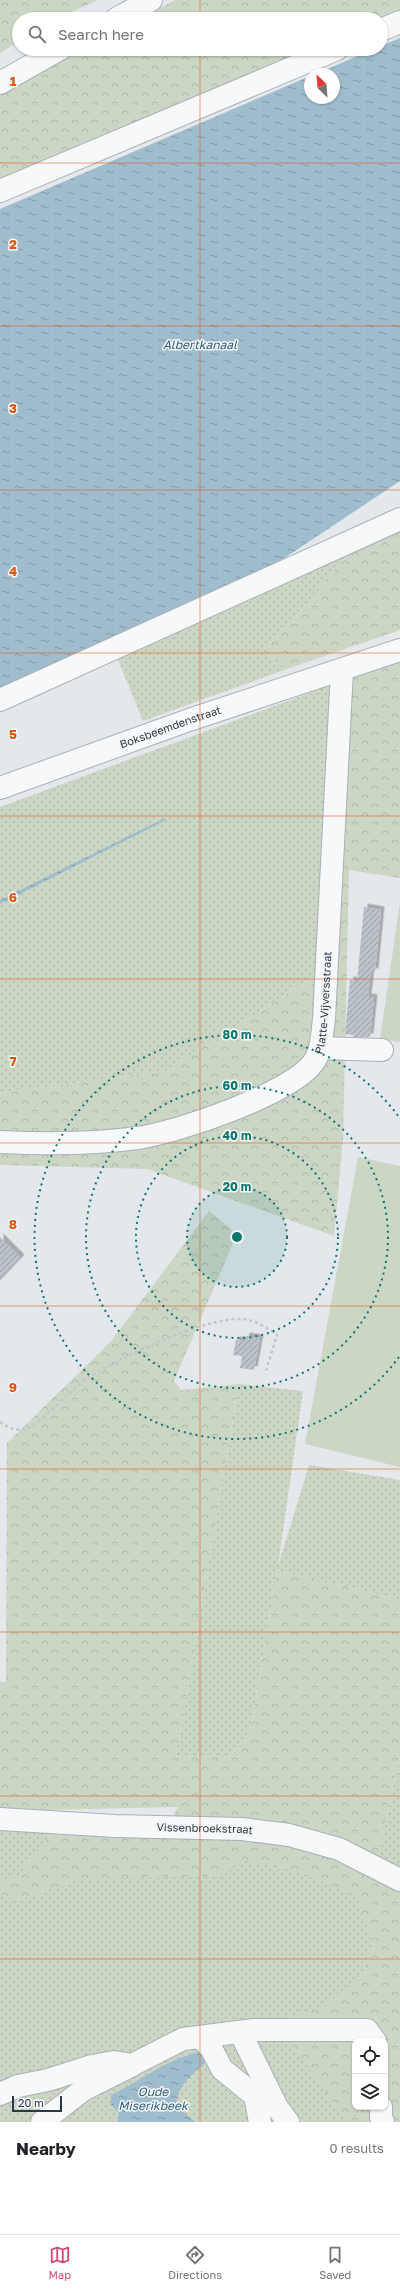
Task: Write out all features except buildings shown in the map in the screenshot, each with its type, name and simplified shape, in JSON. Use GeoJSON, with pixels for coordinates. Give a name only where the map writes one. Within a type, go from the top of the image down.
{"type":"FeatureCollection","features":[{"type":"Feature","properties":{"kind":"street"},"geometry":{"type":"LineString","coordinates":[[129,12],[152,0]]}},
{"type":"Feature","properties":{"kind":"street"},"geometry":{"type":"LineString","coordinates":[[388,27],[400,22]]}},
{"type":"Feature","properties":{"kind":"street"},"geometry":{"type":"LineString","coordinates":[[0,83],[48,56]]}},
{"type":"Feature","properties":{"kind":"street"},"geometry":{"type":"LineString","coordinates":[[0,191],[320,56]]}},
{"type":"Feature","properties":{"kind":"street"},"geometry":{"type":"LineString","coordinates":[[0,700],[400,519]]}},
{"type":"Feature","properties":{"kind":"street"},"geometry":{"type":"LineString","coordinates":[[342,670],[400,650]]}},
{"type":"Feature","properties":{"kind":"street","name":"Boksbeemdenstraat"},"geometry":{"type":"LineString","coordinates":[[0,788],[189,720],[342,670]]}},
{"type":"Feature","properties":{"kind":"street","name":"Platte-Vijversstraat"},"geometry":{"type":"LineString","coordinates":[[0,1142],[36,1143],[137,1138],[202,1121],[276,1092],[292,1083],[314,1062],[320,1048],[324,1011],[342,670]]}},
{"type":"Feature","properties":{"kind":"street"},"geometry":{"type":"LineString","coordinates":[[320,1048],[382,1050]]}},
{"type":"Feature","properties":{"kind":"street","name":"Vissenbroekstraat"},"geometry":{"type":"LineString","coordinates":[[0,1819],[115,1826],[242,1829],[289,1835],[339,1849],[400,1880]]}},
{"type":"Feature","properties":{"kind":"street"},"geometry":{"type":"LineString","coordinates":[[42,2122],[83,2090],[183,2039],[240,2032],[367,2030],[373,2038]]}},
{"type":"Feature","properties":{"kind":"street"},"geometry":{"type":"LineString","coordinates":[[240,2032],[277,2107],[288,2122]]}},
{"type":"Feature","properties":{"kind":"street"},"geometry":{"type":"LineString","coordinates":[[200,2036],[211,2048],[222,2069],[255,2096],[260,2122]]}},
{"type":"Feature","properties":{"kind":"street"},"geometry":{"type":"LineString","coordinates":[[0,2094],[18,2086],[48,2080],[92,2066],[114,2062],[132,2065]]}},
{"type":"Feature","properties":{"kind":"street"},"geometry":{"type":"LineString","coordinates":[[381,2110],[383,2122]]}},
{"type":"Feature","properties":{"kind":"path"},"geometry":{"type":"LineString","coordinates":[[0,1422],[14,1430],[30,1428],[86,1379],[173,1336],[212,1323],[242,1318],[263,1325],[277,1335],[265,1374]]}},
{"type":"Feature","properties":{"kind":"green space"},"geometry":{"type":"Polygon","coordinates":[[[0,0],[98,0],[72,12],[12,12],[12,45],[0,53],[0,0]]]}},
{"type":"Feature","properties":{"kind":"green space"},"geometry":{"type":"Polygon","coordinates":[[[175,0],[400,0],[400,10],[388,15],[388,12],[153,12],[175,0]]]}},
{"type":"Feature","properties":{"kind":"green space"},"geometry":{"type":"Polygon","coordinates":[[[71,56],[294,56],[0,184],[0,95],[71,56]]]}},
{"type":"Feature","properties":{"kind":"green space"},"geometry":{"type":"Polygon","coordinates":[[[400,526],[400,630],[287,669],[263,651],[300,612],[353,548],[400,526]]]}},
{"type":"Feature","properties":{"kind":"green space"},"geometry":{"type":"Polygon","coordinates":[[[353,548],[300,612],[263,651],[287,669],[143,721],[116,655],[353,548]]]}},
{"type":"Feature","properties":{"kind":"green space"},"geometry":{"type":"Polygon","coordinates":[[[400,663],[400,878],[349,870],[343,1139],[334,1236],[147,1169],[0,1165],[0,1093],[165,1071],[315,976],[331,685],[400,663]]]}},
{"type":"Feature","properties":{"kind":"green space"},"geometry":{"type":"Polygon","coordinates":[[[331,685],[315,976],[165,1071],[0,1093],[0,807],[331,685]]]}},
{"type":"Feature","properties":{"kind":"green space"},"geometry":{"type":"Polygon","coordinates":[[[400,902],[400,1042],[380,1039],[400,902]]]}},
{"type":"Feature","properties":{"kind":"green space"},"geometry":{"type":"Polygon","coordinates":[[[358,1157],[400,1166],[400,1467],[305,1444],[358,1157]]]}},
{"type":"Feature","properties":{"kind":"green space"},"geometry":{"type":"Polygon","coordinates":[[[209,1211],[237,1234],[174,1381],[181,1390],[239,1384],[176,1757],[229,1757],[250,1732],[277,1570],[400,1600],[400,1756],[377,1862],[400,1888],[400,2122],[348,2122],[338,2111],[319,2082],[295,2051],[283,2019],[325,2006],[366,1969],[372,1942],[356,1895],[290,1870],[243,1860],[222,1876],[82,1879],[15,1902],[0,1893],[0,1879],[17,1877],[55,1827],[164,1834],[178,1807],[0,1811],[0,1681],[6,1682],[7,1443],[112,1340],[209,1211]]]}},
{"type":"Feature","properties":{"kind":"green space"},"geometry":{"type":"Polygon","coordinates":[[[239,1384],[303,1391],[278,1566],[309,1465],[400,1480],[400,1600],[277,1570],[250,1732],[229,1757],[176,1757],[239,1384]]]}},
{"type":"Feature","properties":{"kind":"green space"},"geometry":{"type":"Polygon","coordinates":[[[400,1756],[400,1868],[377,1862],[400,1756]]]}},
{"type":"Feature","properties":{"kind":"green space"},"geometry":{"type":"Polygon","coordinates":[[[0,1824],[164,1834],[400,1893],[400,2122],[0,2122],[0,1824]]]}},
{"type":"Feature","properties":{"kind":"water","name":"Albertkanaal"},"geometry":{"type":"Polygon","coordinates":[[[400,38],[400,481],[265,571],[0,688],[0,209],[304,79],[304,104],[340,104],[340,68],[330,68],[358,56],[388,56],[388,43],[400,38]]]}},
{"type":"Feature","properties":{"kind":"water"},"geometry":{"type":"Polygon","coordinates":[[[165,818],[166,820],[0,904],[0,900],[165,818]]]}},
{"type":"Feature","properties":{"kind":"water","name":"Oude Miserikbeek"},"geometry":{"type":"Polygon","coordinates":[[[207,2051],[210,2059],[188,2079],[179,2091],[177,2098],[176,2106],[195,2122],[117,2122],[119,2113],[111,2105],[111,2095],[170,2062],[195,2053],[207,2051]]]}}]}
